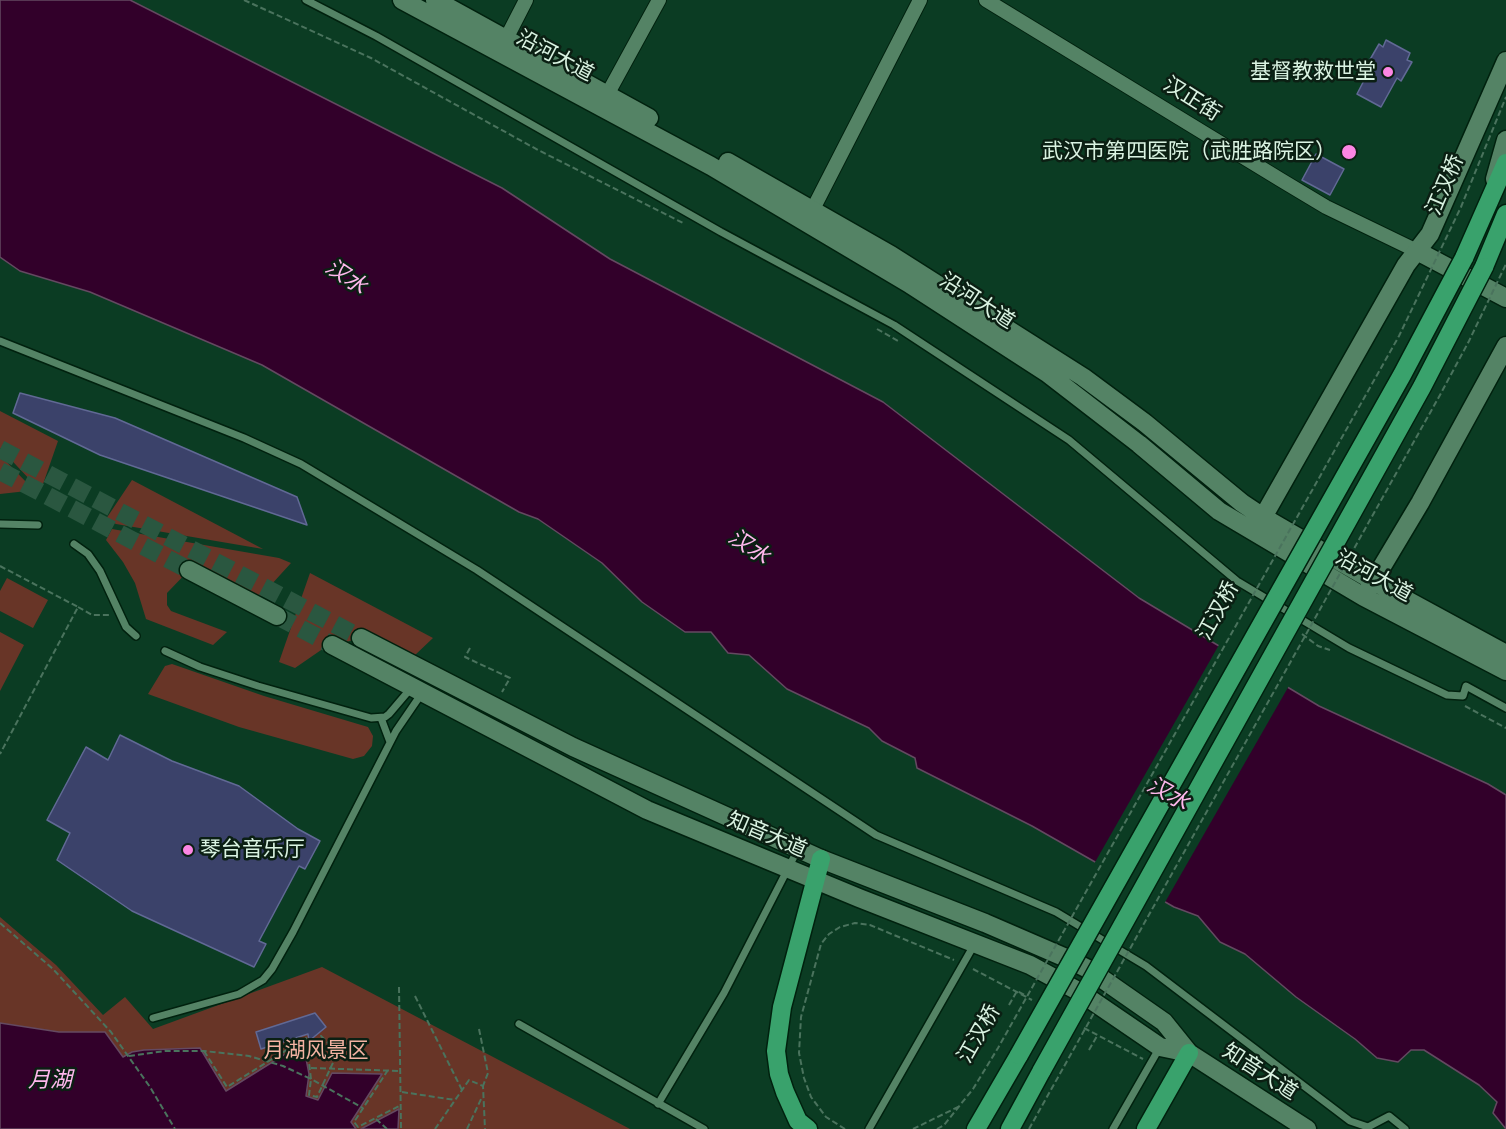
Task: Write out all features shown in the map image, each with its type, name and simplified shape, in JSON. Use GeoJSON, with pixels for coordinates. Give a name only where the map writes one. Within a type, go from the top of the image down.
{"type":"FeatureCollection","features":[{"type":"Feature","properties":{"kind":"main road","name":"沿河大道"},"geometry":{"type":"LineString","coordinates":[[402,0],[711,166],[908,283],[1047,373],[1139,444],[1219,511],[1254,534],[1364,597],[1506,671]]}},
{"type":"Feature","properties":{"kind":"main road","name":"沿河大道"},"geometry":{"type":"LineString","coordinates":[[435,0],[813,210],[951,292],[1083,377],[1145,423],[1242,503],[1263,517],[1506,654]]}},
{"type":"Feature","properties":{"kind":"main road"},"geometry":{"type":"LineString","coordinates":[[1254,534],[1406,265],[1431,234],[1506,61]]}},
{"type":"Feature","properties":{"kind":"main road"},"geometry":{"type":"LineString","coordinates":[[1489,200],[1506,140]]}},
{"type":"Feature","properties":{"kind":"main road","name":"江汉桥"},"geometry":{"type":"LineString","coordinates":[[976,1129],[1402,375],[1464,258],[1506,163]]}},
{"type":"Feature","properties":{"kind":"main road"},"geometry":{"type":"LineString","coordinates":[[1015,1128],[1042,1070],[1422,387],[1484,267],[1506,214]]}},
{"type":"Feature","properties":{"kind":"main road","name":"汉正街"},"geometry":{"type":"LineString","coordinates":[[1417,251],[1506,297]]}},
{"type":"Feature","properties":{"kind":"main road"},"geometry":{"type":"LineString","coordinates":[[1364,597],[1420,502],[1506,346]]}},
{"type":"Feature","properties":{"kind":"main road"},"geometry":{"type":"LineString","coordinates":[[189,570],[277,616]]}},
{"type":"Feature","properties":{"kind":"main road","name":"知音大道"},"geometry":{"type":"LineString","coordinates":[[361,638],[573,747],[821,859],[996,927],[1088,969],[1164,1022],[1189,1053],[1307,1129]]}},
{"type":"Feature","properties":{"kind":"main road","name":"知音大道"},"geometry":{"type":"LineString","coordinates":[[332,645],[648,810],[815,880],[1030,965],[1063,982],[1160,1047],[1189,1053]]}},
{"type":"Feature","properties":{"kind":"main road"},"geometry":{"type":"LineString","coordinates":[[806,1126],[779,1074],[776,1051],[782,1007],[821,859]]}},
{"type":"Feature","properties":{"kind":"main road"},"geometry":{"type":"LineString","coordinates":[[1146,1129],[1189,1053]]}},
{"type":"Feature","properties":{"kind":"main road"},"geometry":{"type":"LineString","coordinates":[[967,1129],[986,1112]]}},
{"type":"Feature","properties":{"kind":"street"},"geometry":{"type":"LineString","coordinates":[[506,39],[526,0]]}},
{"type":"Feature","properties":{"kind":"street"},"geometry":{"type":"LineString","coordinates":[[607,95],[659,0]]}},
{"type":"Feature","properties":{"kind":"street"},"geometry":{"type":"LineString","coordinates":[[813,210],[920,0]]}},
{"type":"Feature","properties":{"kind":"street","name":"汉正街"},"geometry":{"type":"LineString","coordinates":[[986,0],[1326,207],[1417,251]]}},
{"type":"Feature","properties":{"kind":"lane"},"geometry":{"type":"LineString","coordinates":[[306,0],[376,36],[721,232],[894,325],[1069,440],[1236,581],[1339,642],[1447,695],[1463,696],[1466,686],[1506,708]]}},
{"type":"Feature","properties":{"kind":"lane"},"geometry":{"type":"LineString","coordinates":[[0,341],[244,438],[301,464],[477,570],[876,835],[1056,912],[1146,966],[1350,1121],[1368,1127],[1389,1116],[1405,1129]]}},
{"type":"Feature","properties":{"kind":"lane"},"geometry":{"type":"LineString","coordinates":[[0,524],[39,525]]}},
{"type":"Feature","properties":{"kind":"lane"},"geometry":{"type":"LineString","coordinates":[[74,544],[88,554],[100,571],[126,627],[136,636]]}},
{"type":"Feature","properties":{"kind":"lane"},"geometry":{"type":"LineString","coordinates":[[165,651],[186,662],[268,689],[371,718],[387,716],[418,688],[429,673]]}},
{"type":"Feature","properties":{"kind":"lane"},"geometry":{"type":"LineString","coordinates":[[153,1018],[239,994],[263,980],[272,969],[418,688],[429,673]]}},
{"type":"Feature","properties":{"kind":"lane"},"geometry":{"type":"LineString","coordinates":[[381,718],[390,742]]}},
{"type":"Feature","properties":{"kind":"lane"},"geometry":{"type":"LineString","coordinates":[[658,1104],[724,993],[798,849]]}},
{"type":"Feature","properties":{"kind":"lane"},"geometry":{"type":"LineString","coordinates":[[869,1129],[975,943]]}},
{"type":"Feature","properties":{"kind":"lane"},"geometry":{"type":"LineString","coordinates":[[519,1024],[704,1129]]}},
{"type":"Feature","properties":{"kind":"lane"},"geometry":{"type":"LineString","coordinates":[[1113,1129],[1160,1047]]}},
{"type":"Feature","properties":{"kind":"path"},"geometry":{"type":"LineString","coordinates":[[244,0],[371,58],[538,150],[684,224]]}},
{"type":"Feature","properties":{"kind":"path","name":"江汉桥"},"geometry":{"type":"LineString","coordinates":[[937,1129],[944,1125],[973,1089],[1399,336],[1461,207],[1506,97]]}},
{"type":"Feature","properties":{"kind":"path"},"geometry":{"type":"LineString","coordinates":[[1015,1128],[1085,1029],[1440,395],[1506,264]]}},
{"type":"Feature","properties":{"kind":"path"},"geometry":{"type":"LineString","coordinates":[[876,328],[905,345]]}},
{"type":"Feature","properties":{"kind":"path"},"geometry":{"type":"LineString","coordinates":[[0,566],[92,615],[120,615]]}},
{"type":"Feature","properties":{"kind":"path"},"geometry":{"type":"LineString","coordinates":[[1245,592],[1255,599]]}},
{"type":"Feature","properties":{"kind":"path"},"geometry":{"type":"LineString","coordinates":[[0,754],[78,607]]}},
{"type":"Feature","properties":{"kind":"path"},"geometry":{"type":"LineString","coordinates":[[1300,632],[1318,646],[1338,652]]}},
{"type":"Feature","properties":{"kind":"path"},"geometry":{"type":"LineString","coordinates":[[470,648],[465,657],[510,678],[501,695]]}},
{"type":"Feature","properties":{"kind":"path"},"geometry":{"type":"LineString","coordinates":[[1463,704],[1506,728]]}},
{"type":"Feature","properties":{"kind":"path"},"geometry":{"type":"LineString","coordinates":[[0,922],[63,979],[111,1032],[175,1129]]}},
{"type":"Feature","properties":{"kind":"path"},"geometry":{"type":"LineString","coordinates":[[846,1129],[826,1117],[811,1097],[799,1053],[801,1017],[820,944],[840,927],[855,923],[870,925],[954,960]]}},
{"type":"Feature","properties":{"kind":"path"},"geometry":{"type":"LineString","coordinates":[[399,987],[402,1129]]}},
{"type":"Feature","properties":{"kind":"path"},"geometry":{"type":"LineString","coordinates":[[1009,1005],[1017,991],[1027,996]]}},
{"type":"Feature","properties":{"kind":"path"},"geometry":{"type":"LineString","coordinates":[[415,996],[462,1090]]}},
{"type":"Feature","properties":{"kind":"path"},"geometry":{"type":"LineString","coordinates":[[479,1029],[488,1073],[483,1086],[485,1129]]}},
{"type":"Feature","properties":{"kind":"path"},"geometry":{"type":"LineString","coordinates":[[1085,1029],[1097,1036],[1089,1050]]}},
{"type":"Feature","properties":{"kind":"path"},"geometry":{"type":"LineString","coordinates":[[204,1051],[227,1087],[306,1038],[307,1048],[310,1068],[309,1095],[317,1097],[338,1052],[321,1036],[307,1048]]}},
{"type":"Feature","properties":{"kind":"path"},"geometry":{"type":"LineString","coordinates":[[128,1055],[165,1051],[239,1054],[270,1062],[310,1078],[362,1108]]}},
{"type":"Feature","properties":{"kind":"path"},"geometry":{"type":"LineString","coordinates":[[310,1068],[401,1071]]}},
{"type":"Feature","properties":{"kind":"path"},"geometry":{"type":"LineString","coordinates":[[387,1070],[354,1122],[358,1127],[402,1105]]}},
{"type":"Feature","properties":{"kind":"path"},"geometry":{"type":"LineString","coordinates":[[435,1129],[470,1080],[483,1086]]}},
{"type":"Feature","properties":{"kind":"path"},"geometry":{"type":"LineString","coordinates":[[402,1092],[456,1100]]}},
{"type":"Feature","properties":{"kind":"path"},"geometry":{"type":"LineString","coordinates":[[467,1129],[484,1095]]}},
{"type":"Feature","properties":{"kind":"path"},"geometry":{"type":"LineString","coordinates":[[913,1129],[960,1107]]}},
{"type":"Feature","properties":{"kind":"path"},"geometry":{"type":"LineString","coordinates":[[375,1119],[387,1129]]}},
{"type":"Feature","properties":{"kind":"green space"},"geometry":{"type":"Polygon","coordinates":[[[0,411],[58,441],[42,487],[33,483],[0,448],[0,411]]]}},
{"type":"Feature","properties":{"kind":"green space"},"geometry":{"type":"Polygon","coordinates":[[[0,455],[28,484],[27,491],[0,494],[0,455]]]}},
{"type":"Feature","properties":{"kind":"green space"},"geometry":{"type":"Polygon","coordinates":[[[132,480],[263,549],[116,524],[106,519],[132,480]]]}},
{"type":"Feature","properties":{"kind":"green space"},"geometry":{"type":"Polygon","coordinates":[[[112,529],[279,558],[291,563],[260,597],[192,567],[167,593],[167,605],[171,611],[227,632],[213,645],[146,619],[135,583],[106,540],[112,529]]]}},
{"type":"Feature","properties":{"kind":"green space"},"geometry":{"type":"Polygon","coordinates":[[[310,573],[433,638],[414,656],[361,638],[324,648],[295,668],[279,662],[310,573]]]}},
{"type":"Feature","properties":{"kind":"green space"},"geometry":{"type":"Polygon","coordinates":[[[7,578],[48,600],[33,628],[0,611],[0,591],[7,578]]]}},
{"type":"Feature","properties":{"kind":"green space"},"geometry":{"type":"Polygon","coordinates":[[[0,632],[24,645],[0,691],[0,632]]]}},
{"type":"Feature","properties":{"kind":"green space"},"geometry":{"type":"Polygon","coordinates":[[[172,664],[264,696],[368,727],[373,736],[372,746],[364,756],[353,759],[239,727],[148,694],[165,666],[172,664]]]}},
{"type":"Feature","properties":{"kind":"green space","name":"月湖风景区"},"geometry":{"type":"Polygon","coordinates":[[[0,917],[56,965],[103,1015],[125,997],[153,1029],[322,967],[630,1129],[0,1129],[0,917]]]}},
{"type":"Feature","properties":{"kind":"water","name":"汉水"},"geometry":{"type":"Polygon","coordinates":[[[0,0],[130,0],[502,188],[610,259],[883,402],[1139,598],[1319,706],[1488,784],[1506,795],[1506,1129],[1493,1113],[1497,1102],[1479,1085],[1424,1050],[1411,1050],[1398,1062],[1377,1058],[1355,1039],[1296,997],[1245,954],[1220,942],[1198,916],[1174,907],[1032,826],[917,768],[915,758],[882,741],[869,728],[787,689],[749,655],[728,653],[711,632],[685,632],[642,602],[602,563],[538,519],[519,512],[262,365],[90,292],[20,271],[0,257],[0,0]]]}},
{"type":"Feature","properties":{"kind":"water","name":"月湖"},"geometry":{"type":"Polygon","coordinates":[[[0,1023],[59,1032],[105,1032],[123,1057],[132,1052],[144,1050],[200,1048],[226,1091],[303,1043],[309,1074],[306,1096],[318,1100],[332,1073],[382,1074],[351,1122],[356,1129],[0,1129],[0,1023]]]}},
{"type":"Feature","properties":{"kind":"water"},"geometry":{"type":"Polygon","coordinates":[[[399,1109],[398,1129],[361,1129],[399,1109]]]}},
{"type":"Feature","properties":{"kind":"pier"},"geometry":{"type":"Polygon","coordinates":[[[1220,643],[1290,684],[1164,904],[1094,864],[1220,643]]]}},
{"type":"Feature","properties":{"kind":"building","name":"基督教救世堂"},"geometry":{"type":"Polygon","coordinates":[[[1386,40],[1410,53],[1407,60],[1412,62],[1401,81],[1397,78],[1381,107],[1357,94],[1372,65],[1368,63],[1379,44],[1383,47],[1386,40]]]}},
{"type":"Feature","properties":{"kind":"building"},"geometry":{"type":"Polygon","coordinates":[[[1316,154],[1344,169],[1330,195],[1302,180],[1316,154]]]}},
{"type":"Feature","properties":{"kind":"building"},"geometry":{"type":"Polygon","coordinates":[[[20,393],[115,418],[297,497],[307,525],[100,455],[13,413],[20,393]]]}},
{"type":"Feature","properties":{"kind":"building","name":"琴台音乐厅"},"geometry":{"type":"Polygon","coordinates":[[[120,735],[172,761],[239,786],[298,829],[320,841],[305,869],[299,866],[259,941],[266,944],[254,967],[132,911],[57,860],[70,833],[47,820],[86,747],[108,760],[120,735]]]}},
{"type":"Feature","properties":{"kind":"building"},"geometry":{"type":"Polygon","coordinates":[[[315,1013],[326,1027],[309,1041],[308,1034],[261,1049],[256,1032],[315,1013]]]}},
{"type":"Feature","properties":{"kind":"tunnel"},"geometry":{"type":"LineString","coordinates":[[0,449],[361,638]]}},
{"type":"Feature","properties":{"kind":"tunnel"},"geometry":{"type":"LineString","coordinates":[[0,471],[189,570]]}},
{"type":"Feature","properties":{"kind":"tunnel"},"geometry":{"type":"LineString","coordinates":[[277,616],[332,645]]}},
{"type":"Feature","properties":{"kind":"place","name":"基督教救世堂"},"geometry":{"type":"Point","coordinates":[1388,72]}},
{"type":"Feature","properties":{"kind":"place","name":"武汉市第四医院（武胜路院区）"},"geometry":{"type":"Point","coordinates":[1349,152]}},
{"type":"Feature","properties":{"kind":"place","name":"琴台音乐厅"},"geometry":{"type":"Point","coordinates":[188,850]}}]}
